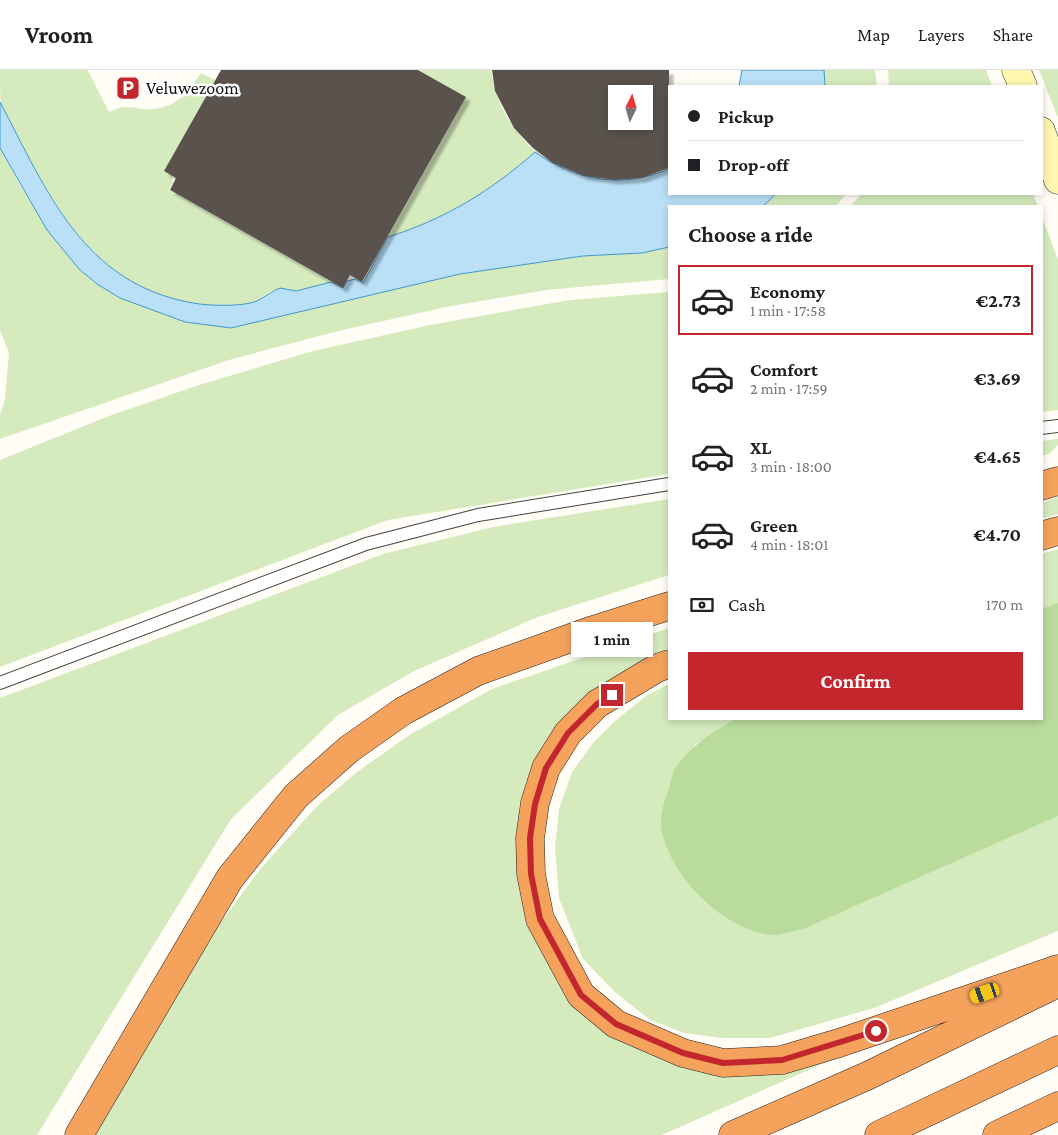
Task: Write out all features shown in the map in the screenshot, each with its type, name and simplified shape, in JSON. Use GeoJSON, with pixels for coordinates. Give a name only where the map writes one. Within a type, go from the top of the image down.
{"type":"FeatureCollection","features":[{"type":"Feature","properties":{"kind":"highway"},"geometry":{"type":"LineString","coordinates":[[1043,485],[1058,481]]}},
{"type":"Feature","properties":{"kind":"highway"},"geometry":{"type":"LineString","coordinates":[[1043,535],[1058,531]]}},
{"type":"Feature","properties":{"kind":"highway"},"geometry":{"type":"LineString","coordinates":[[79,1135],[230,878],[296,796],[349,749],[403,711],[478,671],[593,630],[668,606]]}},
{"type":"Feature","properties":{"kind":"highway"},"geometry":{"type":"LineString","coordinates":[[668,664],[657,668],[597,704],[568,733],[546,768],[535,804],[530,838],[531,874],[540,919],[581,995],[616,1024],[683,1053],[723,1063],[782,1060],[848,1040],[1058,968]]}},
{"type":"Feature","properties":{"kind":"highway"},"geometry":{"type":"LineString","coordinates":[[733,1135],[867,1076],[1058,983]]}},
{"type":"Feature","properties":{"kind":"highway"},"geometry":{"type":"LineString","coordinates":[[879,1135],[1058,1050]]}},
{"type":"Feature","properties":{"kind":"highway"},"geometry":{"type":"LineString","coordinates":[[997,1135],[1058,1106]]}},
{"type":"Feature","properties":{"kind":"main road"},"geometry":{"type":"LineString","coordinates":[[1016,70],[1023,85]]}},
{"type":"Feature","properties":{"kind":"main road"},"geometry":{"type":"LineString","coordinates":[[1043,137],[1058,180]]}},
{"type":"Feature","properties":{"kind":"lane"},"geometry":{"type":"LineString","coordinates":[[1043,428],[1058,426]]}},
{"type":"Feature","properties":{"kind":"lane"},"geometry":{"type":"LineString","coordinates":[[0,683],[366,544],[478,515],[668,484]]}},
{"type":"Feature","properties":{"kind":"green space"},"geometry":{"type":"Polygon","coordinates":[[[0,70],[88,70],[109,112],[126,107],[153,109],[170,105],[184,95],[201,73],[215,80],[165,170],[172,175],[173,183],[169,190],[331,282],[295,290],[275,290],[251,303],[225,305],[185,302],[157,294],[133,283],[110,267],[90,248],[55,203],[9,123],[1,104],[0,70]]]}},
{"type":"Feature","properties":{"kind":"green space"},"geometry":{"type":"Polygon","coordinates":[[[419,70],[491,70],[493,82],[506,115],[526,143],[535,152],[501,179],[466,202],[429,222],[388,237],[459,110],[453,105],[450,97],[454,90],[419,70]]]}},
{"type":"Feature","properties":{"kind":"green space"},"geometry":{"type":"Polygon","coordinates":[[[824,70],[875,70],[877,85],[825,85],[824,70]]]}},
{"type":"Feature","properties":{"kind":"green space"},"geometry":{"type":"Polygon","coordinates":[[[888,70],[986,70],[992,85],[889,85],[888,70]]]}},
{"type":"Feature","properties":{"kind":"green space"},"geometry":{"type":"Polygon","coordinates":[[[1039,70],[1058,70],[1058,118],[1039,70]]]}},
{"type":"Feature","properties":{"kind":"green space"},"geometry":{"type":"Polygon","coordinates":[[[0,148],[20,185],[79,269],[231,328],[460,274],[583,256],[642,253],[668,247],[668,279],[546,290],[451,306],[338,331],[229,360],[0,439],[0,415],[5,399],[9,353],[0,330],[0,148]]]}},
{"type":"Feature","properties":{"kind":"green space"},"geometry":{"type":"Polygon","coordinates":[[[775,195],[845,195],[837,205],[764,205],[775,195]]]}},
{"type":"Feature","properties":{"kind":"green space"},"geometry":{"type":"Polygon","coordinates":[[[860,195],[1033,195],[1038,205],[852,205],[860,195]]]}},
{"type":"Feature","properties":{"kind":"green space"},"geometry":{"type":"Polygon","coordinates":[[[1043,219],[1058,260],[1058,410],[1043,412],[1043,219]]]}},
{"type":"Feature","properties":{"kind":"green space"},"geometry":{"type":"Polygon","coordinates":[[[668,292],[668,474],[388,520],[0,667],[0,460],[109,416],[199,385],[313,351],[430,325],[570,300],[668,292]]]}},
{"type":"Feature","properties":{"kind":"green space"},"geometry":{"type":"Polygon","coordinates":[[[1058,439],[1058,445],[1049,454],[1043,456],[1043,441],[1058,439]]]}},
{"type":"Feature","properties":{"kind":"green space"},"geometry":{"type":"Polygon","coordinates":[[[1058,497],[1058,514],[1043,518],[1043,502],[1058,497]]]}},
{"type":"Feature","properties":{"kind":"green space"},"geometry":{"type":"Polygon","coordinates":[[[668,499],[668,575],[538,617],[414,671],[338,715],[231,819],[37,1135],[0,1135],[0,698],[383,554],[493,527],[668,499]]]}},
{"type":"Feature","properties":{"kind":"green space"},"geometry":{"type":"Polygon","coordinates":[[[1058,549],[1058,603],[1043,608],[1043,553],[1058,549]]]}},
{"type":"Feature","properties":{"kind":"green space"},"geometry":{"type":"Polygon","coordinates":[[[1058,603],[1058,816],[806,928],[781,934],[772,935],[754,931],[735,923],[717,911],[686,881],[674,863],[666,844],[661,826],[661,817],[675,769],[688,752],[703,740],[733,720],[1043,720],[1043,608],[1058,603]]]}},
{"type":"Feature","properties":{"kind":"green space"},"geometry":{"type":"Polygon","coordinates":[[[668,628],[668,648],[651,654],[587,700],[518,847],[611,1032],[635,1047],[673,1061],[849,1052],[662,1135],[85,1135],[212,934],[262,867],[317,806],[357,772],[411,734],[492,689],[668,628]]]}},
{"type":"Feature","properties":{"kind":"green space"},"geometry":{"type":"Polygon","coordinates":[[[668,684],[668,720],[733,720],[693,746],[806,928],[1058,816],[1058,931],[874,1008],[770,1038],[721,1038],[684,1033],[650,1020],[615,992],[583,959],[559,898],[555,849],[559,809],[572,772],[593,743],[615,721],[647,695],[668,684]]]}},
{"type":"Feature","properties":{"kind":"water"},"geometry":{"type":"Polygon","coordinates":[[[742,70],[824,70],[825,85],[739,85],[742,70]]]}},
{"type":"Feature","properties":{"kind":"water"},"geometry":{"type":"Polygon","coordinates":[[[0,102],[53,200],[73,229],[96,255],[123,276],[155,293],[200,304],[226,305],[251,303],[280,288],[296,291],[331,282],[343,288],[347,281],[355,279],[363,283],[388,237],[429,222],[466,202],[501,179],[535,152],[567,170],[600,179],[634,179],[668,169],[668,195],[775,195],[764,205],[668,205],[668,247],[642,253],[583,256],[460,274],[231,328],[185,322],[120,298],[97,284],[79,269],[47,230],[0,148],[0,102]]]}},
{"type":"Feature","properties":{"kind":"building"},"geometry":{"type":"Polygon","coordinates":[[[221,70],[418,70],[466,97],[362,282],[350,275],[343,288],[170,190],[176,178],[164,171],[221,70]]]}},
{"type":"Feature","properties":{"kind":"building"},"geometry":{"type":"Polygon","coordinates":[[[492,70],[669,70],[668,168],[642,178],[615,180],[584,176],[553,163],[533,148],[514,128],[495,91],[492,70]]]}},
{"type":"Feature","properties":{"kind":"place","name":"Veluwezoom"},"geometry":{"type":"Point","coordinates":[128,88]}},
{"type":"Feature","properties":{"kind":"route"},"geometry":{"type":"LineString","coordinates":[[612,695],[597,704],[568,733],[546,768],[535,804],[530,838],[531,874],[540,919],[581,995],[616,1024],[683,1053],[723,1063],[782,1060],[876,1031]]}}]}
